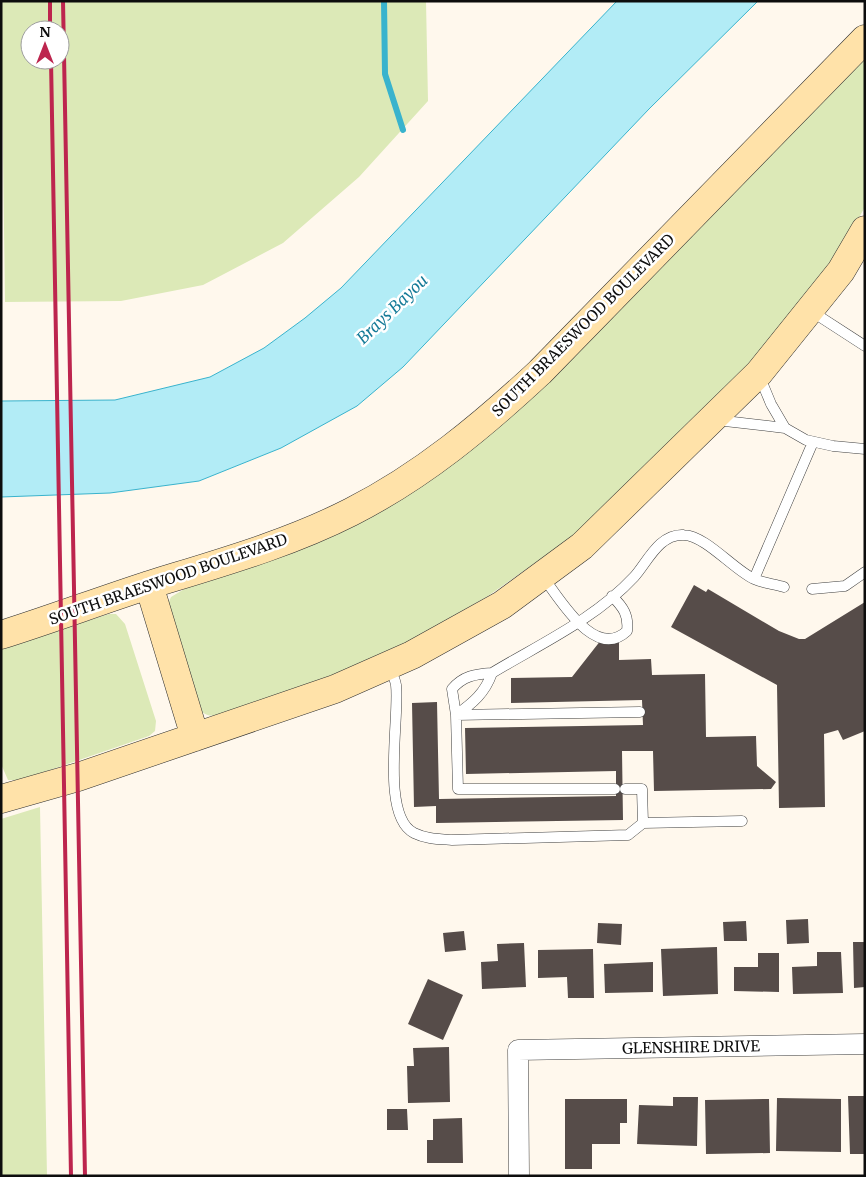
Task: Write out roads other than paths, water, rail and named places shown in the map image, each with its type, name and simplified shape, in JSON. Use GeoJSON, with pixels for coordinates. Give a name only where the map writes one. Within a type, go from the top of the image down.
{"type":"FeatureCollection","features":[{"type":"Feature","properties":{"kind":"main road","name":"SOUTH BRAESWOOD BOULEVARD"},"geometry":{"type":"LineString","coordinates":[[1,635],[149,585],[273,547],[352,512],[441,456],[491,417],[540,372],[865,39]]}},
{"type":"Feature","properties":{"kind":"main road"},"geometry":{"type":"LineString","coordinates":[[1,799],[78,777],[335,689],[412,655],[502,605],[582,546],[759,373],[841,271],[865,230]]}},
{"type":"Feature","properties":{"kind":"main road"},"geometry":{"type":"LineString","coordinates":[[149,585],[195,737]]}},
{"type":"Feature","properties":{"kind":"street","name":"GLENSHIRE DRIVE"},"geometry":{"type":"LineString","coordinates":[[518,1176],[518,1050],[865,1044]]}},
{"type":"Feature","properties":{"kind":"lane"},"geometry":{"type":"LineString","coordinates":[[810,311],[865,346]]}},
{"type":"Feature","properties":{"kind":"lane"},"geometry":{"type":"LineString","coordinates":[[759,373],[771,404],[785,428]]}},
{"type":"Feature","properties":{"kind":"lane"},"geometry":{"type":"LineString","coordinates":[[712,420],[785,428],[813,442],[865,449]]}},
{"type":"Feature","properties":{"kind":"lane"},"geometry":{"type":"LineString","coordinates":[[754,579],[813,442]]}},
{"type":"Feature","properties":{"kind":"lane"},"geometry":{"type":"LineString","coordinates":[[643,823],[642,789],[458,789],[456,715],[452,689],[459,680],[475,674],[492,673],[578,622],[633,578],[660,544],[672,536],[685,535],[705,544],[754,579],[784,587]]}},
{"type":"Feature","properties":{"kind":"lane"},"geometry":{"type":"LineString","coordinates":[[812,589],[845,586],[865,572]]}},
{"type":"Feature","properties":{"kind":"lane"},"geometry":{"type":"LineString","coordinates":[[542,576],[578,622],[592,635],[607,640],[620,638],[627,631],[629,619],[624,607],[612,596]]}},
{"type":"Feature","properties":{"kind":"lane"},"geometry":{"type":"LineString","coordinates":[[388,666],[396,682],[397,712],[392,755],[397,810],[402,821],[412,832],[426,837],[452,840],[628,835],[643,823],[742,821]]}},
{"type":"Feature","properties":{"kind":"lane"},"geometry":{"type":"LineString","coordinates":[[456,715],[471,705],[486,688],[492,673]]}},
{"type":"Feature","properties":{"kind":"lane"},"geometry":{"type":"LineString","coordinates":[[456,715],[640,712]]}},
{"type":"Feature","properties":{"kind":"water","name":"Brays Bayou"},"geometry":{"type":"Polygon","coordinates":[[[617,1],[758,1],[649,109],[403,367],[357,406],[281,448],[199,481],[110,493],[1,497],[1,401],[115,400],[210,377],[264,348],[305,318],[341,288],[617,1]]]}},
{"type":"Feature","properties":{"kind":"waterway"},"geometry":{"type":"LineString","coordinates":[[384,1],[385,74],[403,130]]}},
{"type":"Feature","properties":{"kind":"railway"},"geometry":{"type":"LineString","coordinates":[[50,1],[50,20]]}},
{"type":"Feature","properties":{"kind":"railway"},"geometry":{"type":"LineString","coordinates":[[63,1],[85,1176]]}},
{"type":"Feature","properties":{"kind":"railway"},"geometry":{"type":"LineString","coordinates":[[51,70],[71,1176]]}}]}
